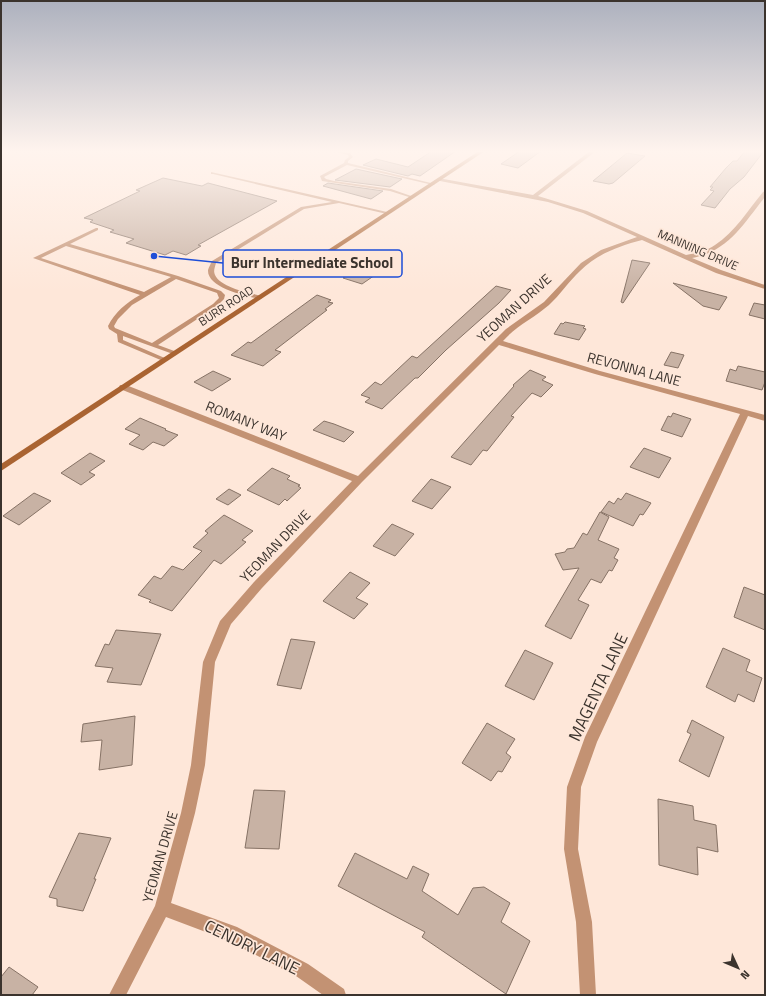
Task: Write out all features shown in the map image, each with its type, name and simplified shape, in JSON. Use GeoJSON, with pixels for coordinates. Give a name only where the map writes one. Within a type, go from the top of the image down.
{"type":"FeatureCollection","features":[{"type":"Feature","properties":{"kind":"street","name":"BURR ROAD"},"geometry":{"type":"LineString","coordinates":[[1,468],[411,197]]}},
{"type":"Feature","properties":{"kind":"street","name":"MANNING DRIVE"},"geometry":{"type":"LineString","coordinates":[[535,197],[586,212],[719,272],[765,287]]}},
{"type":"Feature","properties":{"kind":"street"},"geometry":{"type":"LineString","coordinates":[[685,257],[701,254],[722,243],[732,234],[763,197]]}},
{"type":"Feature","properties":{"kind":"street","name":"YEOMAN DRIVE"},"geometry":{"type":"LineString","coordinates":[[117,995],[162,908],[188,813],[198,765],[209,662],[226,621],[258,585],[359,480],[498,342],[506,331],[540,308],[553,297],[583,263],[620,244],[641,238]]}},
{"type":"Feature","properties":{"kind":"street","name":"REVONNA LANE"},"geometry":{"type":"LineString","coordinates":[[498,342],[566,364],[765,418]]}},
{"type":"Feature","properties":{"kind":"street","name":"ROMANY WAY"},"geometry":{"type":"LineString","coordinates":[[123,387],[359,480]]}},
{"type":"Feature","properties":{"kind":"street","name":"MAGENTA LANE"},"geometry":{"type":"LineString","coordinates":[[588,995],[584,922],[571,849],[574,787],[590,741],[738,430],[745,412]]}},
{"type":"Feature","properties":{"kind":"street","name":"CENDRY LANE"},"geometry":{"type":"LineString","coordinates":[[162,908],[231,933],[302,970],[338,995]]}},
{"type":"Feature","properties":{"kind":"lane"},"geometry":{"type":"LineString","coordinates":[[303,197],[303,208]]}},
{"type":"Feature","properties":{"kind":"lane"},"geometry":{"type":"LineString","coordinates":[[318,197],[387,214]]}},
{"type":"Feature","properties":{"kind":"lane"},"geometry":{"type":"LineString","coordinates":[[260,297],[237,291],[216,281],[211,274],[210,268],[214,262],[303,208],[338,202]]}},
{"type":"Feature","properties":{"kind":"lane"},"geometry":{"type":"LineString","coordinates":[[96,229],[36,258],[146,295]]}},
{"type":"Feature","properties":{"kind":"lane"},"geometry":{"type":"LineString","coordinates":[[66,244],[176,277],[219,292],[222,295],[222,298],[215,305],[154,345]]}},
{"type":"Feature","properties":{"kind":"lane"},"geometry":{"type":"LineString","coordinates":[[175,353],[120,333],[112,329],[111,326],[113,319],[122,310],[176,277]]}},
{"type":"Feature","properties":{"kind":"lane"},"geometry":{"type":"LineString","coordinates":[[120,333],[120,341],[165,360]]}},
{"type":"Feature","properties":{"kind":"building"},"geometry":{"type":"Polygon","coordinates":[[[127,197],[264,197],[277,201],[198,245],[201,246],[186,255],[173,251],[165,255],[126,243],[134,239],[110,232],[114,230],[90,222],[93,220],[84,218],[127,197]]]}},
{"type":"Feature","properties":{"kind":"building"},"geometry":{"type":"Polygon","coordinates":[[[708,197],[723,197],[715,208],[701,205],[708,197]]]}},
{"type":"Feature","properties":{"kind":"building"},"geometry":{"type":"Polygon","coordinates":[[[377,255],[398,261],[383,273],[378,273],[362,284],[343,278],[377,255]]]}},
{"type":"Feature","properties":{"kind":"building"},"geometry":{"type":"Polygon","coordinates":[[[632,260],[650,263],[623,303],[621,302],[632,260]]]}},
{"type":"Feature","properties":{"kind":"building"},"geometry":{"type":"Polygon","coordinates":[[[673,283],[727,297],[719,310],[703,306],[673,283]]]}},
{"type":"Feature","properties":{"kind":"building"},"geometry":{"type":"Polygon","coordinates":[[[496,286],[511,290],[418,378],[415,378],[382,409],[365,402],[370,398],[361,395],[375,382],[381,385],[412,356],[417,358],[496,286]]]}},
{"type":"Feature","properties":{"kind":"building"},"geometry":{"type":"Polygon","coordinates":[[[317,295],[331,300],[328,302],[333,303],[325,309],[327,310],[275,350],[281,352],[263,366],[231,355],[248,342],[251,343],[317,295]]]}},
{"type":"Feature","properties":{"kind":"building"},"geometry":{"type":"Polygon","coordinates":[[[754,303],[765,305],[765,319],[749,315],[754,303]]]}},
{"type":"Feature","properties":{"kind":"building"},"geometry":{"type":"Polygon","coordinates":[[[565,322],[585,326],[583,328],[586,329],[579,340],[554,334],[561,323],[563,324],[565,322]]]}},
{"type":"Feature","properties":{"kind":"building"},"geometry":{"type":"Polygon","coordinates":[[[671,352],[684,355],[678,368],[664,365],[671,352]]]}},
{"type":"Feature","properties":{"kind":"building"},"geometry":{"type":"Polygon","coordinates":[[[738,366],[765,372],[765,382],[762,390],[726,381],[730,369],[736,371],[738,366]]]}},
{"type":"Feature","properties":{"kind":"building"},"geometry":{"type":"Polygon","coordinates":[[[530,370],[546,377],[542,380],[553,385],[541,397],[532,393],[511,416],[514,417],[487,451],[483,450],[471,465],[451,457],[514,386],[513,385],[530,370]]]}},
{"type":"Feature","properties":{"kind":"building"},"geometry":{"type":"Polygon","coordinates":[[[213,371],[231,379],[212,391],[194,382],[213,371]]]}},
{"type":"Feature","properties":{"kind":"building"},"geometry":{"type":"Polygon","coordinates":[[[673,413],[691,419],[682,437],[661,430],[668,416],[671,417],[673,413]]]}},
{"type":"Feature","properties":{"kind":"building"},"geometry":{"type":"Polygon","coordinates":[[[140,418],[178,435],[164,446],[153,442],[143,450],[129,444],[140,435],[125,429],[140,418]]]}},
{"type":"Feature","properties":{"kind":"building"},"geometry":{"type":"Polygon","coordinates":[[[324,421],[354,432],[344,442],[313,430],[324,421]]]}},
{"type":"Feature","properties":{"kind":"building"},"geometry":{"type":"Polygon","coordinates":[[[644,448],[671,458],[659,478],[630,467],[644,448]]]}},
{"type":"Feature","properties":{"kind":"building"},"geometry":{"type":"Polygon","coordinates":[[[90,453],[105,461],[89,472],[95,475],[81,485],[61,473],[90,453]]]}},
{"type":"Feature","properties":{"kind":"building"},"geometry":{"type":"Polygon","coordinates":[[[272,468],[290,476],[287,479],[300,485],[298,486],[301,488],[287,501],[285,499],[279,505],[247,490],[272,468]]]}},
{"type":"Feature","properties":{"kind":"building"},"geometry":{"type":"Polygon","coordinates":[[[431,479],[451,487],[432,509],[412,501],[431,479]]]}},
{"type":"Feature","properties":{"kind":"building"},"geometry":{"type":"Polygon","coordinates":[[[229,489],[241,495],[228,505],[216,499],[229,489]]]}},
{"type":"Feature","properties":{"kind":"building"},"geometry":{"type":"Polygon","coordinates":[[[34,493],[51,501],[19,525],[3,516],[34,493]]]}},
{"type":"Feature","properties":{"kind":"building"},"geometry":{"type":"Polygon","coordinates":[[[626,493],[651,503],[643,515],[640,514],[633,526],[601,512],[609,501],[614,504],[618,498],[621,500],[626,493]]]}},
{"type":"Feature","properties":{"kind":"building"},"geometry":{"type":"Polygon","coordinates":[[[600,512],[609,517],[598,540],[619,549],[614,558],[618,560],[612,571],[609,570],[601,583],[591,579],[578,600],[589,605],[571,639],[545,626],[579,568],[563,570],[555,554],[574,548],[583,533],[587,535],[600,512]]]}},
{"type":"Feature","properties":{"kind":"building"},"geometry":{"type":"Polygon","coordinates":[[[224,515],[253,531],[242,540],[246,542],[221,564],[214,560],[172,611],[149,602],[151,600],[138,595],[154,576],[161,579],[172,566],[183,570],[202,551],[193,547],[208,533],[205,531],[224,515]]]}},
{"type":"Feature","properties":{"kind":"building"},"geometry":{"type":"Polygon","coordinates":[[[392,524],[414,534],[395,556],[373,546],[392,524]]]}},
{"type":"Feature","properties":{"kind":"building"},"geometry":{"type":"Polygon","coordinates":[[[350,572],[370,583],[356,598],[368,604],[354,619],[323,601],[350,572]]]}},
{"type":"Feature","properties":{"kind":"building"},"geometry":{"type":"Polygon","coordinates":[[[744,587],[765,595],[765,630],[734,617],[744,587]]]}},
{"type":"Feature","properties":{"kind":"building"},"geometry":{"type":"Polygon","coordinates":[[[116,630],[161,634],[141,685],[107,682],[113,668],[95,666],[105,644],[109,645],[116,630]]]}},
{"type":"Feature","properties":{"kind":"building"},"geometry":{"type":"Polygon","coordinates":[[[291,639],[315,642],[301,689],[277,685],[291,639]]]}},
{"type":"Feature","properties":{"kind":"building"},"geometry":{"type":"Polygon","coordinates":[[[723,648],[750,660],[746,671],[762,678],[754,702],[738,694],[735,702],[706,687],[723,648]]]}},
{"type":"Feature","properties":{"kind":"building"},"geometry":{"type":"Polygon","coordinates":[[[525,650],[553,663],[534,700],[505,686],[525,650]]]}},
{"type":"Feature","properties":{"kind":"building"},"geometry":{"type":"Polygon","coordinates":[[[135,716],[132,765],[99,770],[102,740],[81,742],[83,724],[135,716]]]}},
{"type":"Feature","properties":{"kind":"building"},"geometry":{"type":"Polygon","coordinates":[[[692,720],[724,737],[709,777],[679,761],[691,734],[687,732],[692,720]]]}},
{"type":"Feature","properties":{"kind":"building"},"geometry":{"type":"Polygon","coordinates":[[[487,723],[515,739],[506,753],[511,757],[502,772],[498,771],[491,781],[462,763],[487,723]]]}},
{"type":"Feature","properties":{"kind":"building"},"geometry":{"type":"Polygon","coordinates":[[[254,790],[285,791],[279,849],[245,848],[254,790]]]}},
{"type":"Feature","properties":{"kind":"building"},"geometry":{"type":"Polygon","coordinates":[[[658,799],[693,806],[694,820],[716,825],[718,852],[697,847],[698,875],[659,865],[658,799]]]}},
{"type":"Feature","properties":{"kind":"building"},"geometry":{"type":"Polygon","coordinates":[[[79,833],[111,838],[83,911],[57,906],[57,899],[49,897],[79,833]]]}},
{"type":"Feature","properties":{"kind":"building"},"geometry":{"type":"Polygon","coordinates":[[[355,853],[407,879],[413,866],[429,874],[422,891],[458,915],[473,888],[484,887],[510,903],[501,922],[530,941],[506,994],[422,937],[425,932],[338,886],[355,853]]]}},
{"type":"Feature","properties":{"kind":"building"},"geometry":{"type":"Polygon","coordinates":[[[9,967],[38,987],[32,995],[1,995],[1,977],[9,967]]]}},
{"type":"Feature","properties":{"kind":"place","name":"Burr Intermediate School"},"geometry":{"type":"Point","coordinates":[154,256]}}]}
